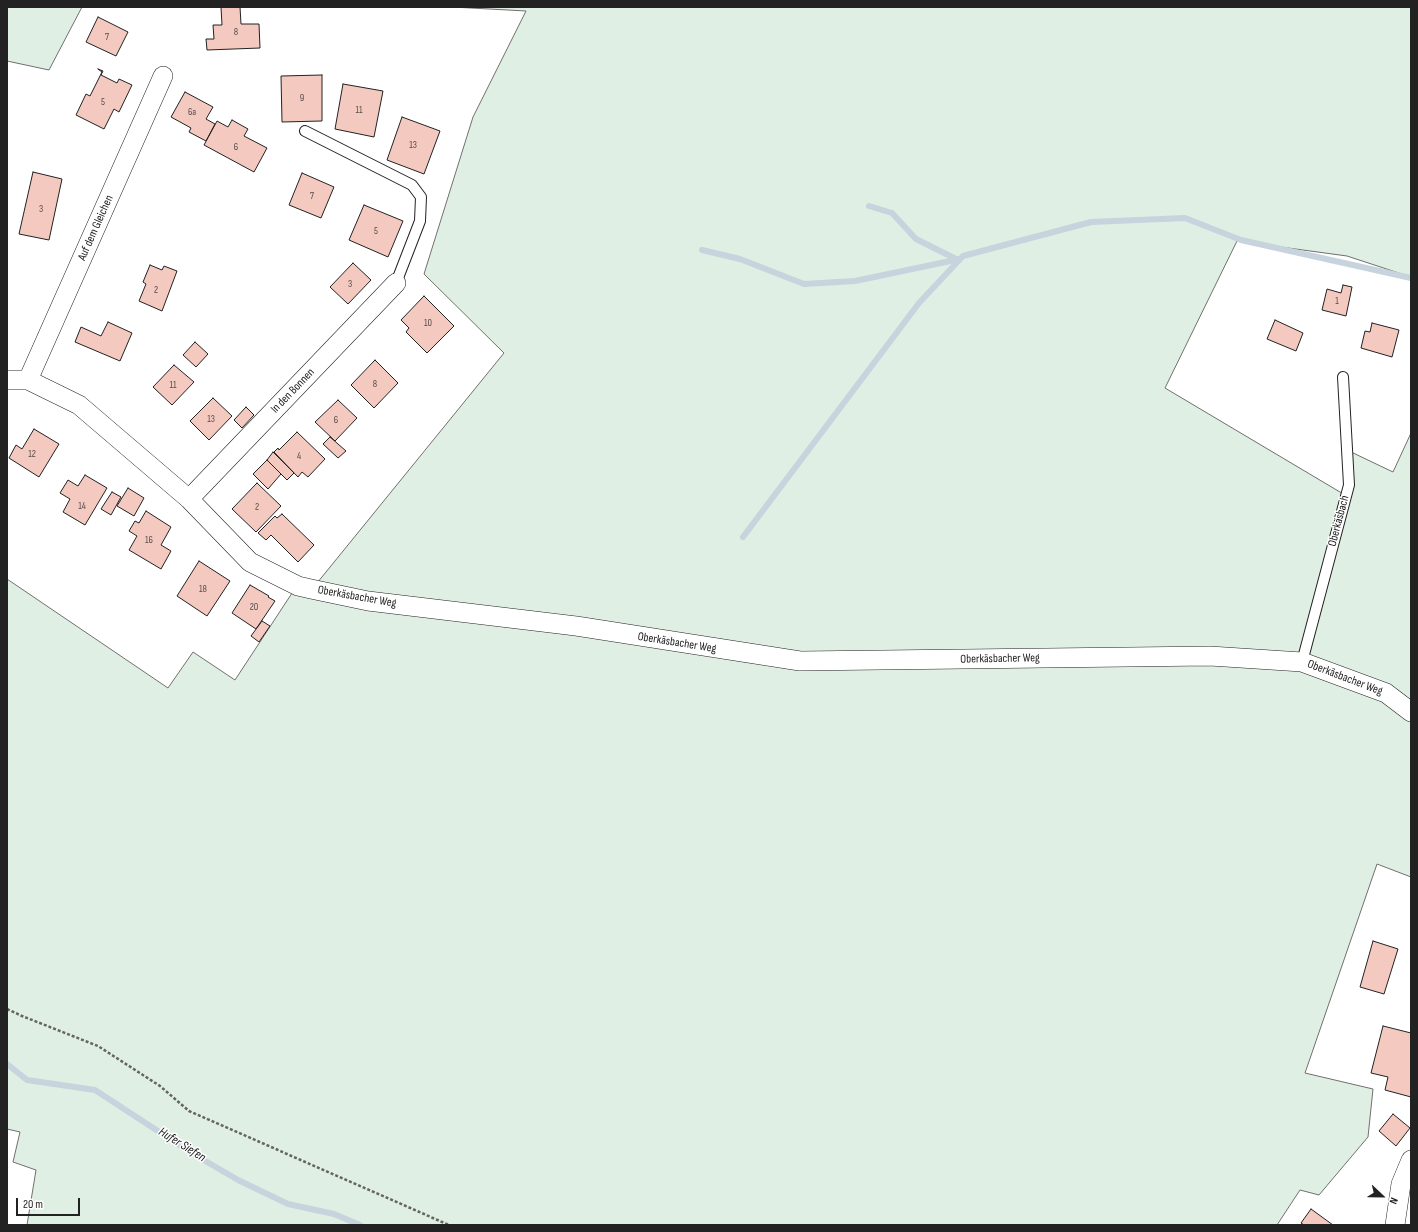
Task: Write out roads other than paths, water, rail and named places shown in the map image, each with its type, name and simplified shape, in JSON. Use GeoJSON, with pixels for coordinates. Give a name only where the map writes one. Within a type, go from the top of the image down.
{"type":"FeatureCollection","features":[{"type":"Feature","properties":{"kind":"street","name":"Auf dem Gleichen"},"geometry":{"type":"LineString","coordinates":[[28,380],[163,76]]}},
{"type":"Feature","properties":{"kind":"street","name":"In den Bonnen"},"geometry":{"type":"LineString","coordinates":[[189,499],[396,283]]}},
{"type":"Feature","properties":{"kind":"street","name":"Oberkäsbacher Weg"},"geometry":{"type":"LineString","coordinates":[[7,380],[28,380],[79,405],[189,499],[250,562],[298,586],[368,601],[576,626],[800,662],[1210,656],[1302,662],[1386,693],[1411,712]]}},
{"type":"Feature","properties":{"kind":"street"},"geometry":{"type":"LineString","coordinates":[[1394,1225],[1402,1184],[1411,1160]]}},
{"type":"Feature","properties":{"kind":"lane"},"geometry":{"type":"LineString","coordinates":[[305,131],[412,185],[421,197],[420,222],[396,283]]}},
{"type":"Feature","properties":{"kind":"lane","name":"Oberkäsbach"},"geometry":{"type":"LineString","coordinates":[[1302,662],[1349,485],[1343,377]]}},
{"type":"Feature","properties":{"kind":"waterway"},"geometry":{"type":"LineString","coordinates":[[869,206],[892,213],[916,239],[956,259]]}},
{"type":"Feature","properties":{"kind":"waterway"},"geometry":{"type":"LineString","coordinates":[[743,537],[919,303],[963,256],[1091,222],[1185,218],[1241,240],[1411,278]]}},
{"type":"Feature","properties":{"kind":"waterway"},"geometry":{"type":"LineString","coordinates":[[702,250],[740,259],[804,284],[855,281],[960,259]]}},
{"type":"Feature","properties":{"kind":"waterway","name":"Hufer Siefen"},"geometry":{"type":"LineString","coordinates":[[7,1064],[27,1080],[95,1090],[190,1152],[238,1180],[288,1204],[334,1214],[360,1225]]}}]}
